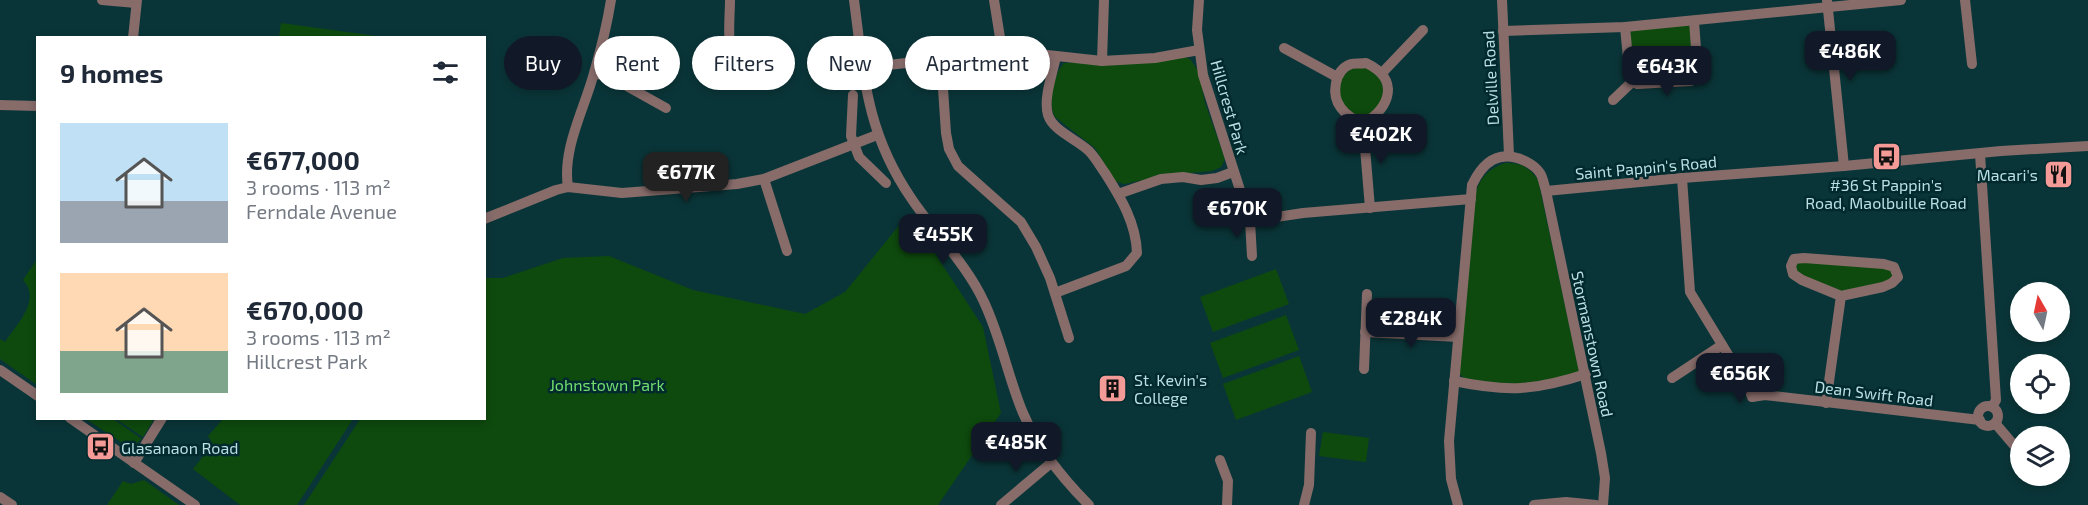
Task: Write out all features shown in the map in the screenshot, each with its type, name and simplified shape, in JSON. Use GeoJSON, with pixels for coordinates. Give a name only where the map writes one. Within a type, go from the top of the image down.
{"type":"FeatureCollection","features":[{"type":"Feature","properties":{"kind":"street"},"geometry":{"type":"LineString","coordinates":[[102,0],[136,2],[133,36]]}},
{"type":"Feature","properties":{"kind":"street"},"geometry":{"type":"LineString","coordinates":[[602,36],[610,0]]}},
{"type":"Feature","properties":{"kind":"street"},"geometry":{"type":"LineString","coordinates":[[730,0],[731,36]]}},
{"type":"Feature","properties":{"kind":"street"},"geometry":{"type":"LineString","coordinates":[[854,0],[858,36]]}},
{"type":"Feature","properties":{"kind":"street"},"geometry":{"type":"LineString","coordinates":[[994,0],[1000,36]]}},
{"type":"Feature","properties":{"kind":"street"},"geometry":{"type":"LineString","coordinates":[[1102,60],[1104,0]]}},
{"type":"Feature","properties":{"kind":"street","name":"Hillcrest Park"},"geometry":{"type":"LineString","coordinates":[[1199,0],[1197,30],[1203,75],[1250,221],[1252,256]]}},
{"type":"Feature","properties":{"kind":"street","name":"Delville Road"},"geometry":{"type":"LineString","coordinates":[[1502,0],[1509,155]]}},
{"type":"Feature","properties":{"kind":"street"},"geometry":{"type":"LineString","coordinates":[[1503,31],[1625,27],[1694,21],[1828,4],[1901,0]]}},
{"type":"Feature","properties":{"kind":"street"},"geometry":{"type":"LineString","coordinates":[[1965,0],[1972,64]]}},
{"type":"Feature","properties":{"kind":"street"},"geometry":{"type":"LineString","coordinates":[[1828,4],[1844,166]]}},
{"type":"Feature","properties":{"kind":"street"},"geometry":{"type":"LineString","coordinates":[[1625,27],[1632,82],[1637,84],[1691,81],[1698,76],[1694,21]]}},
{"type":"Feature","properties":{"kind":"street"},"geometry":{"type":"LineString","coordinates":[[1382,73],[1424,30]]}},
{"type":"Feature","properties":{"kind":"street"},"geometry":{"type":"LineString","coordinates":[[1284,48],[1337,77]]}},
{"type":"Feature","properties":{"kind":"street","name":"Hillcrest Park"},"geometry":{"type":"LineString","coordinates":[[1050,55],[1102,60],[1155,58],[1199,50]]}},
{"type":"Feature","properties":{"kind":"street"},"geometry":{"type":"LineString","coordinates":[[1055,293],[1126,266],[1137,253],[1132,224],[1118,194],[1091,153],[1049,118],[1047,108],[1056,56]]}},
{"type":"Feature","properties":{"kind":"street"},"geometry":{"type":"LineString","coordinates":[[1366,63],[1382,73],[1388,87],[1383,108],[1375,117],[1363,124],[1353,120],[1339,106],[1336,99],[1337,77],[1341,70],[1351,64],[1366,63]]}},
{"type":"Feature","properties":{"kind":"street"},"geometry":{"type":"LineString","coordinates":[[568,187],[567,168],[573,139],[594,74]]}},
{"type":"Feature","properties":{"kind":"street"},"geometry":{"type":"LineString","coordinates":[[1613,100],[1632,82]]}},
{"type":"Feature","properties":{"kind":"street"},"geometry":{"type":"LineString","coordinates":[[634,90],[666,108]]}},
{"type":"Feature","properties":{"kind":"street"},"geometry":{"type":"LineString","coordinates":[[866,90],[877,135],[894,171],[911,199],[978,290],[996,332],[1023,413],[1051,463],[1089,505]]}},
{"type":"Feature","properties":{"kind":"street"},"geometry":{"type":"LineString","coordinates":[[943,90],[949,149],[958,166],[1020,222],[1036,247],[1050,278],[1069,339]]}},
{"type":"Feature","properties":{"kind":"street"},"geometry":{"type":"LineString","coordinates":[[853,95],[851,136],[854,145],[859,157],[886,183]]}},
{"type":"Feature","properties":{"kind":"street"},"geometry":{"type":"LineString","coordinates":[[0,105],[36,106]]}},
{"type":"Feature","properties":{"kind":"street"},"geometry":{"type":"LineString","coordinates":[[1363,124],[1370,208]]}},
{"type":"Feature","properties":{"kind":"street"},"geometry":{"type":"LineString","coordinates":[[486,219],[568,187],[622,193],[696,189],[764,179],[877,135]]}},
{"type":"Feature","properties":{"kind":"street","name":"Saint Pappin's Road"},"geometry":{"type":"LineString","coordinates":[[1546,190],[2088,146]]}},
{"type":"Feature","properties":{"kind":"street"},"geometry":{"type":"LineString","coordinates":[[1980,154],[1996,400],[1992,408]]}},
{"type":"Feature","properties":{"kind":"street"},"geometry":{"type":"LineString","coordinates":[[1458,505],[1451,479],[1449,441],[1472,185],[1479,170],[1490,161],[1509,155],[1532,164],[1541,174],[1546,190]]}},
{"type":"Feature","properties":{"kind":"street","name":"Hillcrest Park"},"geometry":{"type":"LineString","coordinates":[[1118,194],[1161,179],[1183,177],[1201,180],[1217,178],[1233,172]]}},
{"type":"Feature","properties":{"kind":"street","name":"Dean Swift Road"},"geometry":{"type":"LineString","coordinates":[[1682,178],[1690,292],[1752,397],[1765,395],[1980,420]]}},
{"type":"Feature","properties":{"kind":"street"},"geometry":{"type":"LineString","coordinates":[[764,179],[787,250]]}},
{"type":"Feature","properties":{"kind":"street","name":"Stormanstown Road"},"geometry":{"type":"LineString","coordinates":[[1546,190],[1586,375],[1605,478],[1603,505]]}},
{"type":"Feature","properties":{"kind":"street"},"geometry":{"type":"LineString","coordinates":[[1250,221],[1303,213],[1471,199]]}},
{"type":"Feature","properties":{"kind":"street"},"geometry":{"type":"LineString","coordinates":[[1794,259],[1884,264],[1894,267],[1897,271],[1898,277],[1892,283],[1841,296],[1793,274],[1791,266],[1794,259]]}},
{"type":"Feature","properties":{"kind":"street"},"geometry":{"type":"LineString","coordinates":[[1364,369],[1367,294]]}},
{"type":"Feature","properties":{"kind":"street"},"geometry":{"type":"LineString","coordinates":[[1826,403],[1841,296]]}},
{"type":"Feature","properties":{"kind":"street"},"geometry":{"type":"LineString","coordinates":[[1365,332],[1458,337]]}},
{"type":"Feature","properties":{"kind":"street"},"geometry":{"type":"LineString","coordinates":[[1672,378],[1722,345]]}},
{"type":"Feature","properties":{"kind":"street"},"geometry":{"type":"LineString","coordinates":[[0,370],[36,395]]}},
{"type":"Feature","properties":{"kind":"street"},"geometry":{"type":"LineString","coordinates":[[1454,381],[1496,389],[1526,389],[1564,382],[1586,375]]}},
{"type":"Feature","properties":{"kind":"street"},"geometry":{"type":"LineString","coordinates":[[1987,406],[1992,408],[1998,415],[1995,423],[1986,425],[1980,420],[1980,410],[1987,406]]}},
{"type":"Feature","properties":{"kind":"street"},"geometry":{"type":"LineString","coordinates":[[73,420],[195,505]]}},
{"type":"Feature","properties":{"kind":"street"},"geometry":{"type":"LineString","coordinates":[[134,463],[161,420]]}},
{"type":"Feature","properties":{"kind":"street"},"geometry":{"type":"LineString","coordinates":[[1995,423],[2010,441]]}},
{"type":"Feature","properties":{"kind":"street"},"geometry":{"type":"LineString","coordinates":[[1304,505],[1309,485],[1311,433]]}},
{"type":"Feature","properties":{"kind":"street"},"geometry":{"type":"LineString","coordinates":[[1220,460],[1228,480],[1227,505]]}},
{"type":"Feature","properties":{"kind":"street"},"geometry":{"type":"LineString","coordinates":[[1001,505],[1051,463]]}},
{"type":"Feature","properties":{"kind":"street"},"geometry":{"type":"LineString","coordinates":[[0,497],[12,505]]}},
{"type":"Feature","properties":{"kind":"street"},"geometry":{"type":"LineString","coordinates":[[1534,505],[1566,502],[1596,505]]}},
{"type":"Feature","properties":{"kind":"green space"},"geometry":{"type":"Polygon","coordinates":[[[281,23],[377,36],[279,36],[281,23]]]}},
{"type":"Feature","properties":{"kind":"green space"},"geometry":{"type":"Polygon","coordinates":[[[1691,23],[1692,72],[1686,77],[1639,81],[1633,77],[1630,29],[1691,23]]]}},
{"type":"Feature","properties":{"kind":"green space"},"geometry":{"type":"Polygon","coordinates":[[[1182,56],[1190,59],[1199,72],[1205,103],[1225,159],[1221,167],[1212,171],[1168,175],[1124,184],[1115,181],[1095,148],[1055,117],[1052,97],[1054,82],[1060,68],[1064,63],[1182,56]]]}},
{"type":"Feature","properties":{"kind":"green space"},"geometry":{"type":"Polygon","coordinates":[[[1365,67],[1379,74],[1385,95],[1373,114],[1361,119],[1340,103],[1340,79],[1351,69],[1365,67]]]}},
{"type":"Feature","properties":{"kind":"green space"},"geometry":{"type":"Polygon","coordinates":[[[1505,163],[1524,166],[1538,180],[1579,371],[1575,375],[1513,386],[1464,378],[1459,373],[1475,194],[1486,174],[1505,163]]]}},
{"type":"Feature","properties":{"kind":"green space","name":"Johnstown Park"},"geometry":{"type":"Polygon","coordinates":[[[901,223],[917,226],[983,327],[1001,413],[938,505],[304,505],[359,420],[486,420],[486,278],[503,278],[563,258],[609,256],[693,290],[805,314],[845,292],[901,223]]]}},
{"type":"Feature","properties":{"kind":"green space"},"geometry":{"type":"Polygon","coordinates":[[[36,260],[36,384],[0,359],[0,339],[5,342],[29,304],[28,288],[23,280],[36,260]]]}},
{"type":"Feature","properties":{"kind":"green space"},"geometry":{"type":"Polygon","coordinates":[[[1793,261],[1884,264],[1898,279],[1842,291],[1793,272],[1793,261]]]}},
{"type":"Feature","properties":{"kind":"green space"},"geometry":{"type":"Polygon","coordinates":[[[1276,269],[1289,304],[1213,332],[1200,297],[1276,269]]]}},
{"type":"Feature","properties":{"kind":"green space"},"geometry":{"type":"Polygon","coordinates":[[[1286,315],[1299,350],[1223,378],[1210,343],[1286,315]]]}},
{"type":"Feature","properties":{"kind":"green space"},"geometry":{"type":"Polygon","coordinates":[[[1299,356],[1312,392],[1236,420],[1223,384],[1299,356]]]}},
{"type":"Feature","properties":{"kind":"green space"},"geometry":{"type":"Polygon","coordinates":[[[88,420],[114,420],[142,439],[130,448],[88,420]]]}},
{"type":"Feature","properties":{"kind":"green space"},"geometry":{"type":"Polygon","coordinates":[[[118,420],[153,420],[143,437],[118,420]]]}},
{"type":"Feature","properties":{"kind":"green space"},"geometry":{"type":"Polygon","coordinates":[[[222,420],[352,420],[297,505],[240,505],[193,469],[213,444],[208,436],[222,420]]]}},
{"type":"Feature","properties":{"kind":"green space"},"geometry":{"type":"Polygon","coordinates":[[[1323,432],[1369,438],[1366,462],[1319,456],[1323,432]]]}},
{"type":"Feature","properties":{"kind":"green space"},"geometry":{"type":"Polygon","coordinates":[[[144,480],[179,505],[107,505],[123,481],[131,484],[144,480]]]}},
{"type":"Feature","properties":{"kind":"place","name":"#36 St Pappin's Road, Maolbuille Road"},"geometry":{"type":"Point","coordinates":[1886,156]}},
{"type":"Feature","properties":{"kind":"place","name":"Macari's"},"geometry":{"type":"Point","coordinates":[2059,174]}},
{"type":"Feature","properties":{"kind":"place","name":"St. Kevin's College"},"geometry":{"type":"Point","coordinates":[1113,388]}},
{"type":"Feature","properties":{"kind":"place","name":"Glasanaon Road"},"geometry":{"type":"Point","coordinates":[100,447]}}]}
